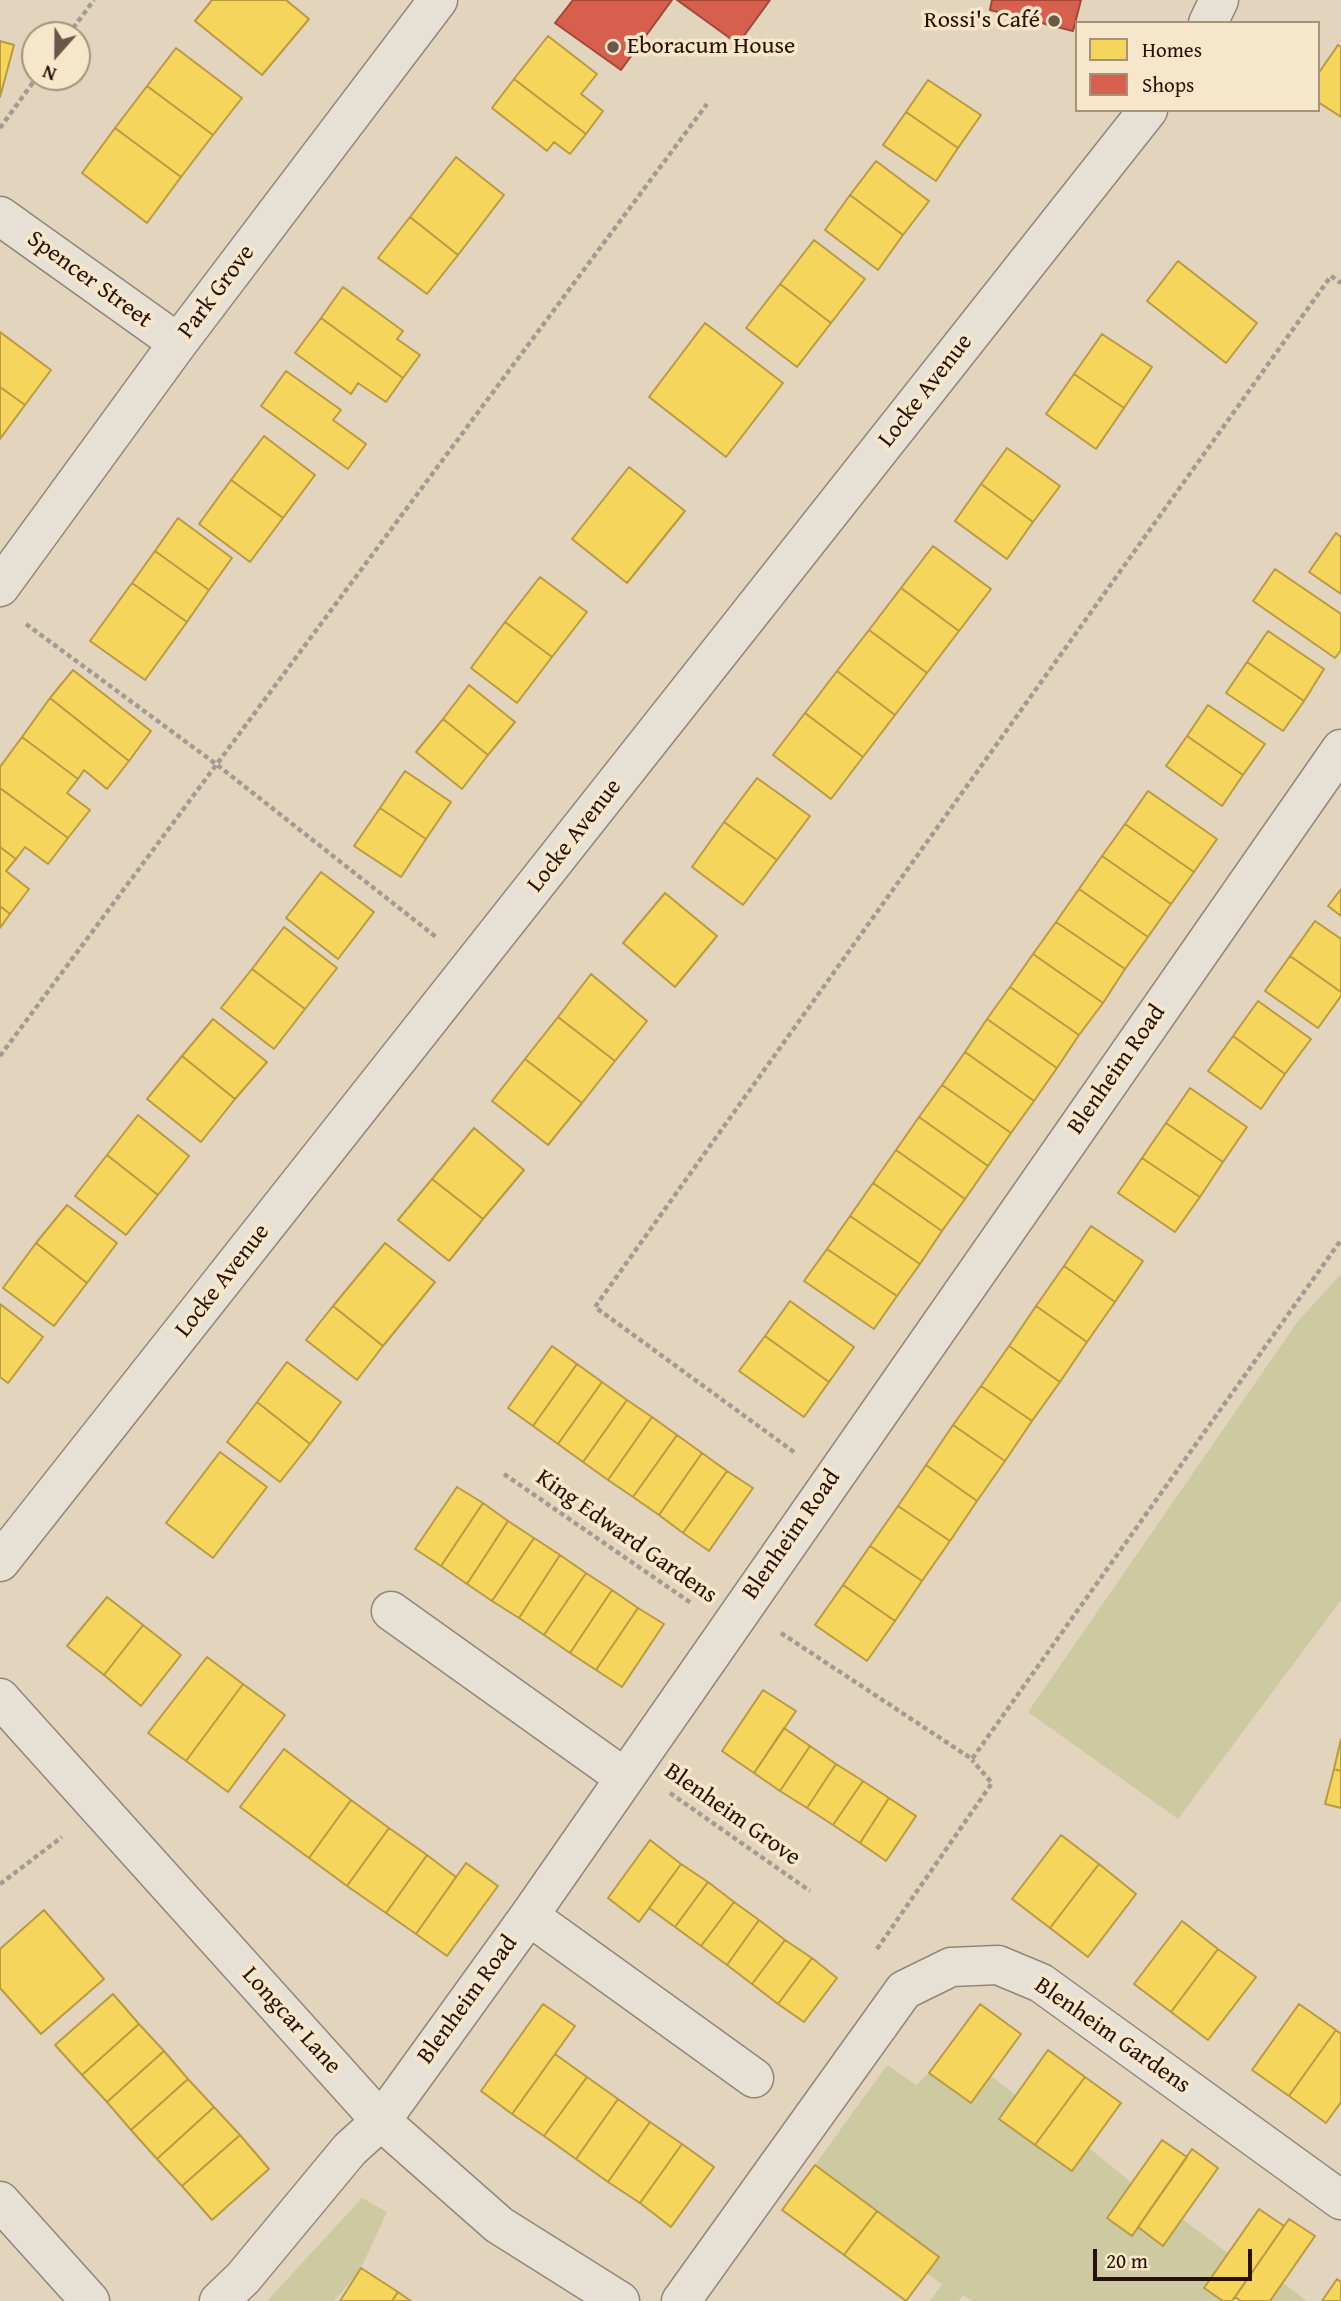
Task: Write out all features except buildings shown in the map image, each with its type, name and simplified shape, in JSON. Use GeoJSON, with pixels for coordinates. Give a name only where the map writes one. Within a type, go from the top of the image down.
{"type":"FeatureCollection","features":[{"type":"Feature","properties":{"kind":"street","name":"Park Grove"},"geometry":{"type":"LineString","coordinates":[[0,587],[178,343],[438,0]]}},
{"type":"Feature","properties":{"kind":"street"},"geometry":{"type":"LineString","coordinates":[[1209,21],[1219,0]]}},
{"type":"Feature","properties":{"kind":"street","name":"Locke Avenue"},"geometry":{"type":"LineString","coordinates":[[0,1562],[1146,112]]}},
{"type":"Feature","properties":{"kind":"street","name":"Spencer Street"},"geometry":{"type":"LineString","coordinates":[[0,216],[178,343]]}},
{"type":"Feature","properties":{"kind":"street","name":"Blenheim Road"},"geometry":{"type":"LineString","coordinates":[[219,2301],[243,2278],[350,2149],[382,2121],[529,1916],[1341,749]]}},
{"type":"Feature","properties":{"kind":"street"},"geometry":{"type":"LineString","coordinates":[[391,1611],[629,1772]]}},
{"type":"Feature","properties":{"kind":"street","name":"Longcar Lane"},"geometry":{"type":"LineString","coordinates":[[0,1698],[382,2121],[499,2225],[620,2301]]}},
{"type":"Feature","properties":{"kind":"street"},"geometry":{"type":"LineString","coordinates":[[529,1916],[754,2078]]}},
{"type":"Feature","properties":{"kind":"street","name":"Blenheim Gardens"},"geometry":{"type":"LineString","coordinates":[[681,2301],[904,1990],[951,1967],[998,1965],[1041,1983],[1341,2200]]}},
{"type":"Feature","properties":{"kind":"street"},"geometry":{"type":"LineString","coordinates":[[0,2201],[90,2301]]}},
{"type":"Feature","properties":{"kind":"path"},"geometry":{"type":"LineString","coordinates":[[78,21],[94,0]]}},
{"type":"Feature","properties":{"kind":"path"},"geometry":{"type":"LineString","coordinates":[[0,128],[27,91]]}},
{"type":"Feature","properties":{"kind":"path"},"geometry":{"type":"LineString","coordinates":[[0,1056],[707,104]]}},
{"type":"Feature","properties":{"kind":"path"},"geometry":{"type":"LineString","coordinates":[[831,1479],[595,1307],[1331,276],[1341,283]]}},
{"type":"Feature","properties":{"kind":"path"},"geometry":{"type":"LineString","coordinates":[[22,621],[216,764],[472,966]]}},
{"type":"Feature","properties":{"kind":"path","name":"King Edward Gardens"},"geometry":{"type":"LineString","coordinates":[[504,1474],[735,1618],[972,1759],[1341,1240]]}},
{"type":"Feature","properties":{"kind":"path","name":"Blenheim Grove"},"geometry":{"type":"LineString","coordinates":[[629,1772],[810,1891]]}},
{"type":"Feature","properties":{"kind":"path"},"geometry":{"type":"LineString","coordinates":[[0,1884],[99,1809]]}},
{"type":"Feature","properties":{"kind":"shaded area"},"geometry":{"type":"Polygon","coordinates":[[[1341,1274],[1341,1600],[1178,1819],[1028,1712],[1298,1321],[1341,1274]]]}},
{"type":"Feature","properties":{"kind":"shaded area"},"geometry":{"type":"Polygon","coordinates":[[[887,2065],[916,2085],[929,2073],[970,2103],[991,2076],[1016,2095],[999,2119],[1071,2171],[1089,2148],[1132,2183],[1108,2219],[1132,2235],[1138,2227],[1163,2245],[1182,2219],[1228,2253],[1223,2301],[972,2301],[963,2295],[959,2301],[930,2301],[942,2284],[926,2273],[938,2257],[815,2165],[887,2065]]]}},
{"type":"Feature","properties":{"kind":"shaded area"},"geometry":{"type":"Polygon","coordinates":[[[362,2198],[387,2212],[360,2270],[334,2301],[267,2301],[362,2198]]]}},
{"type":"Feature","properties":{"kind":"shaded area"},"geometry":{"type":"Polygon","coordinates":[[[1283,2283],[1307,2301],[1270,2301],[1283,2283]]]}},
{"type":"Feature","properties":{"kind":"place","name":"Rossi's Café"},"geometry":{"type":"Point","coordinates":[1054,21]}},
{"type":"Feature","properties":{"kind":"place","name":"Eboracum House"},"geometry":{"type":"Point","coordinates":[613,47]}}]}
